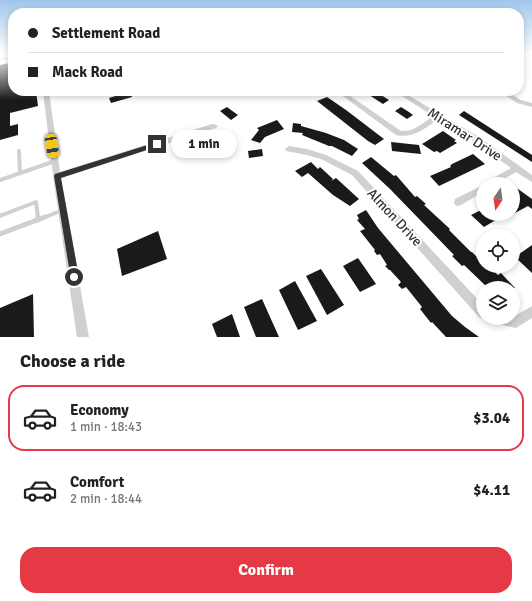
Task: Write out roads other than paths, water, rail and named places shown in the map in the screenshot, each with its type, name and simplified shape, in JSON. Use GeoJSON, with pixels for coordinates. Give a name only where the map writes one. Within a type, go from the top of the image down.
{"type":"FeatureCollection","features":[{"type":"Feature","properties":{"kind":"street"},"geometry":{"type":"LineString","coordinates":[[47,96],[54,161],[83,337]]}},
{"type":"Feature","properties":{"kind":"street"},"geometry":{"type":"LineString","coordinates":[[346,96],[399,133],[413,133],[438,115]]}},
{"type":"Feature","properties":{"kind":"street","name":"Miramar Drive"},"geometry":{"type":"LineString","coordinates":[[406,96],[438,115],[532,178]]}},
{"type":"Feature","properties":{"kind":"street"},"geometry":{"type":"LineString","coordinates":[[510,96],[519,102],[532,105]]}},
{"type":"Feature","properties":{"kind":"street"},"geometry":{"type":"LineString","coordinates":[[57,176],[214,126]]}},
{"type":"Feature","properties":{"kind":"street","name":"Almon Drive"},"geometry":{"type":"LineString","coordinates":[[289,149],[306,150],[330,159],[355,173],[476,305]]}},
{"type":"Feature","properties":{"kind":"street"},"geometry":{"type":"LineString","coordinates":[[502,177],[517,168]]}},
{"type":"Feature","properties":{"kind":"street"},"geometry":{"type":"LineString","coordinates":[[458,202],[476,192]]}},
{"type":"Feature","properties":{"kind":"street"},"geometry":{"type":"LineString","coordinates":[[520,320],[532,312]]}},
{"type":"Feature","properties":{"kind":"lane"},"geometry":{"type":"LineString","coordinates":[[19,151],[20,173]]}},
{"type":"Feature","properties":{"kind":"lane"},"geometry":{"type":"LineString","coordinates":[[0,180],[54,161]]}},
{"type":"Feature","properties":{"kind":"lane"},"geometry":{"type":"LineString","coordinates":[[0,216],[36,202],[38,220]]}},
{"type":"Feature","properties":{"kind":"lane"},"geometry":{"type":"LineString","coordinates":[[0,234],[63,210]]}}]}
